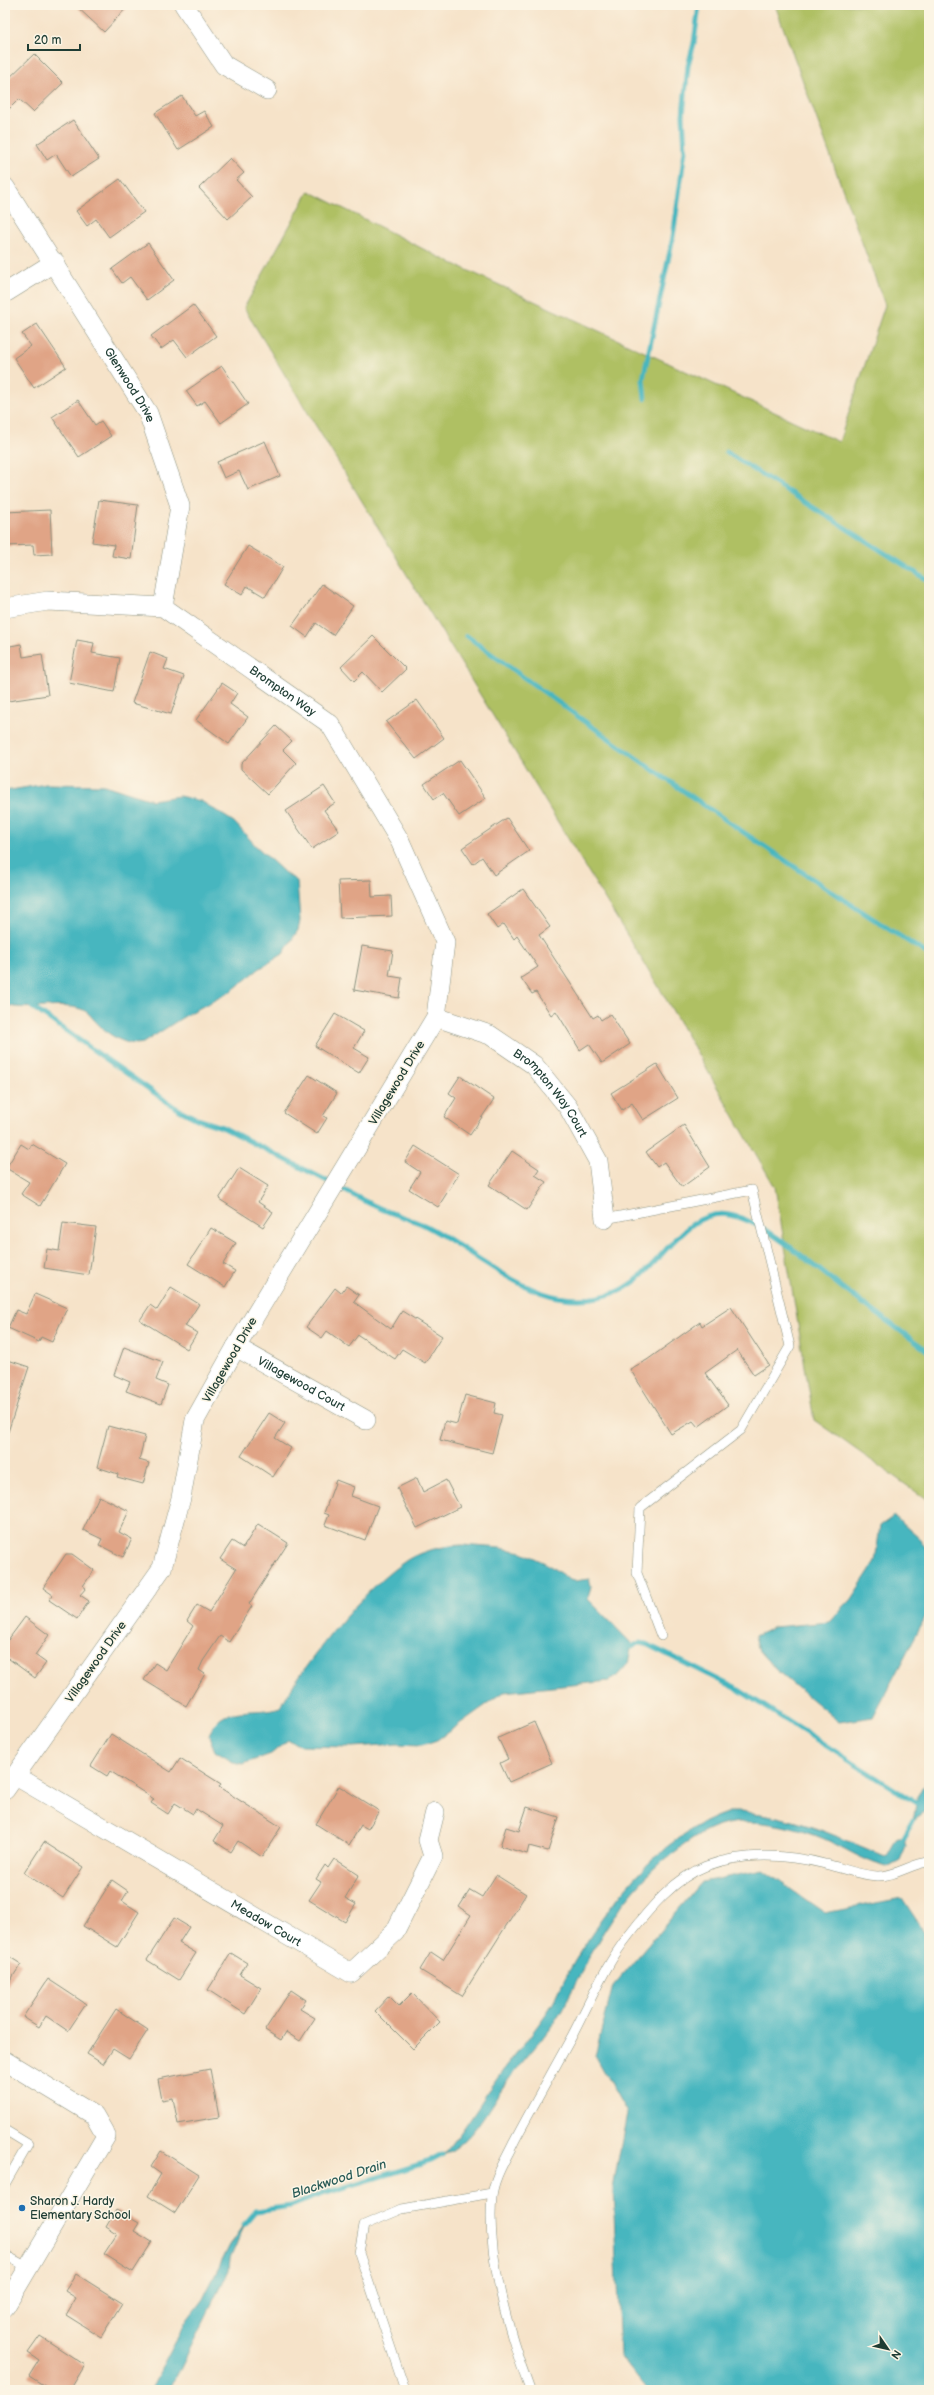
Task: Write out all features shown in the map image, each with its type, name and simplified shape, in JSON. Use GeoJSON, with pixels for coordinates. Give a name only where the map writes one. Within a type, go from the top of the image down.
{"type":"FeatureCollection","features":[{"type":"Feature","properties":{"kind":"street"},"geometry":{"type":"LineString","coordinates":[[184,5],[224,65],[267,90]]}},
{"type":"Feature","properties":{"kind":"street","name":"Glenwood Drive"},"geometry":{"type":"LineString","coordinates":[[5,187],[55,262],[148,413],[180,506],[163,607]]}},
{"type":"Feature","properties":{"kind":"street"},"geometry":{"type":"LineString","coordinates":[[5,293],[55,262]]}},
{"type":"Feature","properties":{"kind":"street"},"geometry":{"type":"LineString","coordinates":[[5,608],[48,601],[163,607]]}},
{"type":"Feature","properties":{"kind":"street","name":"Brompton Way"},"geometry":{"type":"LineString","coordinates":[[163,607],[330,724],[400,841],[445,942]]}},
{"type":"Feature","properties":{"kind":"street","name":"Villagewood Drive"},"geometry":{"type":"LineString","coordinates":[[5,1798],[10,1783],[162,1568],[181,1498],[195,1420],[236,1347],[436,1017],[445,942]]}},
{"type":"Feature","properties":{"kind":"street","name":"Brompton Way Court"},"geometry":{"type":"LineString","coordinates":[[436,1017],[490,1035],[534,1065],[568,1107],[598,1161],[605,1219]]}},
{"type":"Feature","properties":{"kind":"street","name":"Villagewood Court"},"geometry":{"type":"LineString","coordinates":[[236,1347],[366,1420]]}},
{"type":"Feature","properties":{"kind":"street","name":"Meadow Court"},"geometry":{"type":"LineString","coordinates":[[10,1783],[351,1973],[395,1932],[433,1856],[428,1840],[435,1812]]}},
{"type":"Feature","properties":{"kind":"street"},"geometry":{"type":"LineString","coordinates":[[5,2061],[94,2115],[106,2136],[5,2307]]}},
{"type":"Feature","properties":{"kind":"lane"},"geometry":{"type":"LineString","coordinates":[[605,1219],[752,1190],[790,1346],[741,1430],[640,1508],[637,1573],[661,1636]]}},
{"type":"Feature","properties":{"kind":"lane"},"geometry":{"type":"LineString","coordinates":[[530,2390],[508,2320],[494,2252],[491,2218],[492,2193],[505,2161],[609,1966],[628,1937],[651,1908],[677,1884],[703,1867],[729,1859],[754,1855],[789,1857],[825,1864],[856,1873],[880,1876],[929,1862]]}},
{"type":"Feature","properties":{"kind":"lane"},"geometry":{"type":"LineString","coordinates":[[5,2130],[28,2144],[5,2184]]}},
{"type":"Feature","properties":{"kind":"lane"},"geometry":{"type":"LineString","coordinates":[[405,2390],[360,2253],[364,2225],[402,2209],[492,2193]]}},
{"type":"Feature","properties":{"kind":"lane"},"geometry":{"type":"LineString","coordinates":[[5,2254],[29,2268]]}},
{"type":"Feature","properties":{"kind":"green space"},"geometry":{"type":"Polygon","coordinates":[[[775,5],[929,5],[929,1501],[814,1420],[775,1187],[663,994],[244,308],[309,191],[441,258],[839,442],[885,305],[775,5]]]}},
{"type":"Feature","properties":{"kind":"water"},"geometry":{"type":"Polygon","coordinates":[[[46,784],[104,785],[152,800],[179,796],[201,801],[234,822],[256,846],[285,873],[297,881],[300,921],[298,930],[283,954],[259,969],[230,992],[188,1014],[143,1043],[137,1044],[124,1042],[112,1036],[88,1013],[81,1009],[64,1006],[24,1008],[5,1005],[5,791],[46,784]]]}},
{"type":"Feature","properties":{"kind":"water"},"geometry":{"type":"Polygon","coordinates":[[[894,1516],[920,1539],[929,1553],[929,1610],[873,1717],[839,1722],[776,1670],[759,1651],[755,1636],[774,1627],[829,1622],[851,1599],[875,1562],[880,1526],[894,1516]]]}},
{"type":"Feature","properties":{"kind":"water"},"geometry":{"type":"Polygon","coordinates":[[[462,1545],[500,1548],[522,1552],[547,1564],[570,1580],[575,1581],[589,1579],[591,1586],[588,1599],[632,1644],[628,1664],[615,1678],[609,1681],[504,1692],[437,1740],[422,1745],[397,1744],[353,1747],[301,1746],[288,1740],[271,1754],[243,1764],[233,1762],[215,1751],[209,1736],[214,1725],[221,1718],[230,1714],[280,1707],[305,1668],[331,1634],[361,1600],[392,1571],[407,1560],[427,1551],[448,1546],[462,1545]]]}},
{"type":"Feature","properties":{"kind":"water"},"geometry":{"type":"Polygon","coordinates":[[[929,1776],[929,1809],[913,1820],[917,1799],[929,1776]]]}},
{"type":"Feature","properties":{"kind":"water"},"geometry":{"type":"Polygon","coordinates":[[[729,1812],[750,1813],[789,1820],[827,1833],[884,1856],[888,1854],[897,1838],[903,1838],[906,1846],[900,1860],[887,1867],[866,1860],[814,1835],[793,1828],[771,1824],[750,1822],[730,1823],[704,1832],[688,1842],[655,1868],[623,1903],[605,1929],[553,2024],[503,2087],[478,2126],[462,2142],[443,2155],[451,2146],[499,2076],[547,2013],[584,1947],[599,1923],[617,1899],[656,1856],[678,1838],[703,1823],[729,1812]]]}},
{"type":"Feature","properties":{"kind":"water"},"geometry":{"type":"Polygon","coordinates":[[[763,1870],[825,1913],[902,1898],[929,1939],[929,2390],[647,2390],[620,2356],[613,2188],[627,2113],[595,2056],[613,1986],[702,1882],[763,1870]]]}},
{"type":"Feature","properties":{"kind":"water"},"geometry":{"type":"Polygon","coordinates":[[[245,2224],[230,2259],[229,2270],[176,2377],[166,2390],[150,2390],[187,2320],[203,2299],[230,2245],[245,2224]]]}},
{"type":"Feature","properties":{"kind":"building"},"geometry":{"type":"Polygon","coordinates":[[[75,5],[129,5],[104,32],[75,5]]]}},
{"type":"Feature","properties":{"kind":"building"},"geometry":{"type":"Polygon","coordinates":[[[34,54],[63,83],[33,112],[19,99],[5,113],[5,82],[34,54]]]}},
{"type":"Feature","properties":{"kind":"building"},"geometry":{"type":"Polygon","coordinates":[[[182,96],[195,116],[204,111],[214,127],[178,150],[155,113],[182,96]]]}},
{"type":"Feature","properties":{"kind":"building"},"geometry":{"type":"Polygon","coordinates":[[[73,120],[99,159],[71,177],[56,154],[47,160],[37,144],[73,120]]]}},
{"type":"Feature","properties":{"kind":"building"},"geometry":{"type":"Polygon","coordinates":[[[230,158],[244,173],[236,180],[252,197],[228,219],[199,188],[230,158]]]}},
{"type":"Feature","properties":{"kind":"building"},"geometry":{"type":"Polygon","coordinates":[[[120,179],[144,212],[109,237],[96,219],[87,226],[76,211],[120,179]]]}},
{"type":"Feature","properties":{"kind":"building"},"geometry":{"type":"Polygon","coordinates":[[[148,243],[174,280],[147,300],[130,277],[122,283],[112,269],[148,243]]]}},
{"type":"Feature","properties":{"kind":"building"},"geometry":{"type":"Polygon","coordinates":[[[193,305],[216,336],[187,357],[174,340],[161,349],[151,336],[193,305]]]}},
{"type":"Feature","properties":{"kind":"building"},"geometry":{"type":"Polygon","coordinates":[[[37,324],[66,367],[34,388],[14,358],[31,346],[22,334],[37,324]]]}},
{"type":"Feature","properties":{"kind":"building"},"geometry":{"type":"Polygon","coordinates":[[[222,366],[248,404],[221,423],[205,401],[197,406],[186,391],[222,366]]]}},
{"type":"Feature","properties":{"kind":"building"},"geometry":{"type":"Polygon","coordinates":[[[78,400],[95,425],[101,421],[111,436],[79,457],[52,417],[78,400]]]}},
{"type":"Feature","properties":{"kind":"building"},"geometry":{"type":"Polygon","coordinates":[[[265,441],[280,476],[248,490],[239,471],[224,478],[217,462],[265,441]]]}},
{"type":"Feature","properties":{"kind":"building"},"geometry":{"type":"Polygon","coordinates":[[[99,500],[138,505],[131,559],[112,556],[114,545],[92,542],[99,500]]]}},
{"type":"Feature","properties":{"kind":"building"},"geometry":{"type":"Polygon","coordinates":[[[50,510],[52,554],[34,555],[33,545],[6,546],[5,512],[50,510]]]}},
{"type":"Feature","properties":{"kind":"building"},"geometry":{"type":"Polygon","coordinates":[[[248,546],[283,567],[265,597],[247,586],[242,595],[224,584],[248,546]]]}},
{"type":"Feature","properties":{"kind":"building"},"geometry":{"type":"Polygon","coordinates":[[[322,584],[353,606],[333,635],[316,623],[307,637],[292,626],[322,584]]]}},
{"type":"Feature","properties":{"kind":"building"},"geometry":{"type":"Polygon","coordinates":[[[373,636],[406,669],[382,692],[363,672],[354,681],[341,667],[373,636]]]}},
{"type":"Feature","properties":{"kind":"building"},"geometry":{"type":"Polygon","coordinates":[[[77,640],[94,643],[92,653],[120,658],[114,692],[69,683],[77,640]]]}},
{"type":"Feature","properties":{"kind":"building"},"geometry":{"type":"Polygon","coordinates":[[[21,644],[23,657],[42,654],[48,695],[8,701],[5,678],[5,647],[21,644]]]}},
{"type":"Feature","properties":{"kind":"building"},"geometry":{"type":"Polygon","coordinates":[[[150,652],[168,659],[164,669],[184,676],[171,714],[132,703],[150,652]]]}},
{"type":"Feature","properties":{"kind":"building"},"geometry":{"type":"Polygon","coordinates":[[[222,683],[237,693],[230,704],[248,717],[229,744],[196,720],[222,683]]]}},
{"type":"Feature","properties":{"kind":"building"},"geometry":{"type":"Polygon","coordinates":[[[417,700],[444,738],[416,759],[386,722],[417,700]]]}},
{"type":"Feature","properties":{"kind":"building"},"geometry":{"type":"Polygon","coordinates":[[[276,726],[292,741],[283,750],[296,763],[268,794],[241,769],[241,764],[276,726]]]}},
{"type":"Feature","properties":{"kind":"building"},"geometry":{"type":"Polygon","coordinates":[[[460,760],[486,798],[459,816],[443,793],[434,799],[424,784],[460,760]]]}},
{"type":"Feature","properties":{"kind":"building"},"geometry":{"type":"Polygon","coordinates":[[[324,786],[335,803],[324,810],[339,831],[312,849],[286,811],[324,786]]]}},
{"type":"Feature","properties":{"kind":"building"},"geometry":{"type":"Polygon","coordinates":[[[507,818],[529,851],[494,875],[482,857],[473,864],[462,848],[507,818]]]}},
{"type":"Feature","properties":{"kind":"building"},"geometry":{"type":"Polygon","coordinates":[[[371,880],[372,897],[391,896],[392,916],[340,918],[338,881],[371,880]]]}},
{"type":"Feature","properties":{"kind":"building"},"geometry":{"type":"Polygon","coordinates":[[[523,889],[550,927],[539,935],[593,1018],[598,1015],[601,1020],[610,1014],[630,1044],[602,1063],[589,1044],[580,1050],[556,1011],[551,1015],[536,992],[532,994],[521,978],[538,967],[517,936],[514,939],[504,924],[497,929],[487,914],[523,889]]]}},
{"type":"Feature","properties":{"kind":"building"},"geometry":{"type":"Polygon","coordinates":[[[362,946],[393,951],[389,976],[402,978],[399,998],[354,990],[362,946]]]}},
{"type":"Feature","properties":{"kind":"building"},"geometry":{"type":"Polygon","coordinates":[[[335,1014],[364,1031],[354,1048],[369,1057],[359,1073],[315,1046],[335,1014]]]}},
{"type":"Feature","properties":{"kind":"building"},"geometry":{"type":"Polygon","coordinates":[[[657,1064],[678,1098],[643,1120],[632,1103],[622,1110],[611,1093],[657,1064]]]}},
{"type":"Feature","properties":{"kind":"building"},"geometry":{"type":"Polygon","coordinates":[[[309,1075],[337,1093],[323,1116],[327,1118],[317,1134],[284,1113],[309,1075]]]}},
{"type":"Feature","properties":{"kind":"building"},"geometry":{"type":"Polygon","coordinates":[[[460,1076],[494,1099],[470,1135],[444,1117],[456,1098],[449,1093],[460,1076]]]}},
{"type":"Feature","properties":{"kind":"building"},"geometry":{"type":"Polygon","coordinates":[[[684,1125],[710,1167],[682,1187],[664,1162],[657,1167],[646,1152],[684,1125]]]}},
{"type":"Feature","properties":{"kind":"building"},"geometry":{"type":"Polygon","coordinates":[[[21,1144],[29,1149],[32,1144],[65,1164],[40,1206],[21,1194],[29,1182],[6,1168],[21,1144]]]}},
{"type":"Feature","properties":{"kind":"building"},"geometry":{"type":"Polygon","coordinates":[[[415,1146],[459,1174],[438,1207],[409,1189],[420,1172],[405,1162],[415,1146]]]}},
{"type":"Feature","properties":{"kind":"building"},"geometry":{"type":"Polygon","coordinates":[[[512,1151],[539,1169],[535,1175],[546,1182],[527,1210],[489,1185],[512,1151]]]}},
{"type":"Feature","properties":{"kind":"building"},"geometry":{"type":"Polygon","coordinates":[[[239,1168],[268,1186],[258,1202],[273,1212],[263,1227],[219,1199],[239,1168]]]}},
{"type":"Feature","properties":{"kind":"building"},"geometry":{"type":"Polygon","coordinates":[[[63,1223],[96,1227],[89,1275],[44,1268],[47,1249],[59,1251],[63,1223]]]}},
{"type":"Feature","properties":{"kind":"building"},"geometry":{"type":"Polygon","coordinates":[[[211,1228],[236,1243],[223,1264],[235,1271],[225,1287],[188,1264],[211,1228]]]}},
{"type":"Feature","properties":{"kind":"building"},"geometry":{"type":"Polygon","coordinates":[[[346,1286],[359,1295],[354,1302],[391,1329],[402,1311],[442,1336],[425,1363],[402,1349],[395,1359],[358,1335],[349,1347],[327,1331],[322,1338],[306,1327],[335,1288],[341,1293],[346,1286]]]}},
{"type":"Feature","properties":{"kind":"building"},"geometry":{"type":"Polygon","coordinates":[[[171,1287],[199,1304],[185,1326],[197,1333],[187,1349],[140,1320],[150,1305],[157,1310],[171,1287]]]}},
{"type":"Feature","properties":{"kind":"building"},"geometry":{"type":"Polygon","coordinates":[[[35,1294],[67,1308],[52,1342],[41,1337],[39,1342],[8,1328],[16,1310],[26,1314],[35,1294]]]}},
{"type":"Feature","properties":{"kind":"building"},"geometry":{"type":"Polygon","coordinates":[[[731,1307],[769,1365],[754,1375],[737,1350],[705,1373],[728,1405],[698,1427],[693,1421],[671,1434],[630,1369],[647,1360],[700,1322],[702,1326],[731,1307]]]}},
{"type":"Feature","properties":{"kind":"building"},"geometry":{"type":"Polygon","coordinates":[[[124,1347],[163,1362],[156,1380],[168,1385],[161,1404],[126,1391],[130,1382],[114,1375],[124,1347]]]}},
{"type":"Feature","properties":{"kind":"building"},"geometry":{"type":"Polygon","coordinates":[[[5,1359],[29,1367],[8,1432],[5,1432],[5,1359]]]}},
{"type":"Feature","properties":{"kind":"building"},"geometry":{"type":"Polygon","coordinates":[[[465,1395],[496,1403],[494,1413],[502,1415],[492,1453],[440,1440],[445,1421],[457,1424],[465,1395]]]}},
{"type":"Feature","properties":{"kind":"building"},"geometry":{"type":"Polygon","coordinates":[[[269,1413],[285,1423],[275,1438],[291,1448],[273,1477],[241,1456],[269,1413]]]}},
{"type":"Feature","properties":{"kind":"building"},"geometry":{"type":"Polygon","coordinates":[[[108,1426],[145,1436],[139,1460],[149,1463],[143,1484],[117,1477],[118,1474],[97,1467],[108,1426]]]}},
{"type":"Feature","properties":{"kind":"building"},"geometry":{"type":"Polygon","coordinates":[[[417,1478],[423,1492],[446,1480],[460,1507],[417,1528],[397,1488],[417,1478]]]}},
{"type":"Feature","properties":{"kind":"building"},"geometry":{"type":"Polygon","coordinates":[[[336,1480],[354,1487],[351,1496],[378,1506],[365,1540],[325,1525],[329,1515],[324,1513],[336,1480]]]}},
{"type":"Feature","properties":{"kind":"building"},"geometry":{"type":"Polygon","coordinates":[[[99,1496],[129,1511],[119,1532],[132,1539],[123,1557],[99,1545],[102,1539],[83,1530],[99,1496]]]}},
{"type":"Feature","properties":{"kind":"building"},"geometry":{"type":"Polygon","coordinates":[[[258,1524],[288,1543],[249,1604],[252,1606],[229,1642],[220,1636],[203,1661],[199,1670],[205,1674],[186,1706],[144,1680],[155,1663],[166,1670],[193,1626],[187,1621],[197,1605],[209,1612],[236,1569],[220,1559],[232,1541],[243,1548],[258,1524]]]}},
{"type":"Feature","properties":{"kind":"building"},"geometry":{"type":"Polygon","coordinates":[[[66,1554],[72,1554],[94,1570],[83,1586],[86,1588],[80,1595],[89,1601],[77,1619],[49,1600],[53,1595],[43,1588],[66,1554]]]}},
{"type":"Feature","properties":{"kind":"building"},"geometry":{"type":"Polygon","coordinates":[[[25,1617],[49,1635],[35,1655],[46,1663],[35,1678],[5,1656],[5,1644],[25,1617]]]}},
{"type":"Feature","properties":{"kind":"building"},"geometry":{"type":"Polygon","coordinates":[[[534,1722],[552,1763],[509,1782],[500,1763],[508,1759],[498,1738],[534,1722]]]}},
{"type":"Feature","properties":{"kind":"building"},"geometry":{"type":"Polygon","coordinates":[[[111,1734],[171,1772],[180,1758],[221,1784],[219,1787],[281,1827],[262,1857],[238,1841],[231,1852],[214,1841],[223,1826],[196,1809],[193,1814],[175,1803],[168,1814],[151,1803],[154,1799],[110,1771],[107,1776],[91,1766],[111,1734]]]}},
{"type":"Feature","properties":{"kind":"building"},"geometry":{"type":"Polygon","coordinates":[[[339,1786],[379,1811],[368,1829],[361,1825],[349,1845],[316,1824],[339,1786]]]}},
{"type":"Feature","properties":{"kind":"building"},"geometry":{"type":"Polygon","coordinates":[[[527,1807],[559,1817],[548,1851],[529,1846],[527,1854],[500,1846],[506,1827],[519,1831],[527,1807]]]}},
{"type":"Feature","properties":{"kind":"building"},"geometry":{"type":"Polygon","coordinates":[[[44,1842],[83,1867],[63,1898],[24,1873],[44,1842]]]}},
{"type":"Feature","properties":{"kind":"building"},"geometry":{"type":"Polygon","coordinates":[[[334,1859],[359,1875],[345,1898],[356,1904],[345,1922],[309,1900],[321,1882],[316,1879],[325,1865],[328,1868],[334,1859]]]}},
{"type":"Feature","properties":{"kind":"building"},"geometry":{"type":"Polygon","coordinates":[[[496,1875],[526,1894],[462,1996],[420,1970],[431,1952],[443,1960],[471,1915],[459,1907],[470,1890],[482,1897],[496,1875]]]}},
{"type":"Feature","properties":{"kind":"building"},"geometry":{"type":"Polygon","coordinates":[[[112,1880],[128,1891],[122,1901],[139,1912],[117,1947],[83,1926],[112,1880]]]}},
{"type":"Feature","properties":{"kind":"building"},"geometry":{"type":"Polygon","coordinates":[[[174,1918],[189,1927],[179,1943],[196,1953],[179,1980],[147,1960],[174,1918]]]}},
{"type":"Feature","properties":{"kind":"building"},"geometry":{"type":"Polygon","coordinates":[[[231,1953],[247,1963],[240,1975],[261,1988],[245,2014],[208,1990],[231,1953]]]}},
{"type":"Feature","properties":{"kind":"building"},"geometry":{"type":"Polygon","coordinates":[[[5,1954],[21,1964],[5,1989],[5,1954]]]}},
{"type":"Feature","properties":{"kind":"building"},"geometry":{"type":"Polygon","coordinates":[[[48,1979],[86,2004],[68,2031],[46,2016],[39,2027],[23,2017],[48,1979]]]}},
{"type":"Feature","properties":{"kind":"building"},"geometry":{"type":"Polygon","coordinates":[[[291,1990],[306,2000],[300,2009],[315,2018],[300,2041],[286,2032],[281,2040],[265,2030],[291,1990]]]}},
{"type":"Feature","properties":{"kind":"building"},"geometry":{"type":"Polygon","coordinates":[[[412,1993],[440,2022],[413,2049],[375,2011],[389,1996],[399,2006],[412,1993]]]}},
{"type":"Feature","properties":{"kind":"building"},"geometry":{"type":"Polygon","coordinates":[[[116,2009],[148,2030],[129,2059],[113,2049],[103,2064],[87,2054],[116,2009]]]}},
{"type":"Feature","properties":{"kind":"building"},"geometry":{"type":"Polygon","coordinates":[[[210,2069],[219,2117],[178,2124],[173,2098],[162,2100],[158,2079],[210,2069]]]}},
{"type":"Feature","properties":{"kind":"building"},"geometry":{"type":"Polygon","coordinates":[[[161,2151],[199,2175],[175,2213],[148,2196],[161,2174],[151,2167],[161,2151]]]}},
{"type":"Feature","properties":{"kind":"building"},"geometry":{"type":"Polygon","coordinates":[[[116,2210],[139,2223],[134,2231],[152,2242],[133,2272],[104,2254],[117,2234],[106,2227],[116,2210]]]}},
{"type":"Feature","properties":{"kind":"building"},"geometry":{"type":"Polygon","coordinates":[[[76,2274],[122,2303],[101,2337],[66,2315],[76,2298],[65,2291],[76,2274]]]}},
{"type":"Feature","properties":{"kind":"building"},"geometry":{"type":"Polygon","coordinates":[[[40,2336],[85,2365],[70,2390],[51,2390],[29,2376],[39,2360],[28,2353],[40,2336]]]}},
{"type":"Feature","properties":{"kind":"waterway"},"geometry":{"type":"LineString","coordinates":[[645,399],[643,379],[673,237],[685,150],[683,115],[688,66],[694,43],[699,5]]}},
{"type":"Feature","properties":{"kind":"waterway"},"geometry":{"type":"LineString","coordinates":[[726,452],[929,581]]}},
{"type":"Feature","properties":{"kind":"waterway"},"geometry":{"type":"LineString","coordinates":[[467,636],[695,799],[811,878],[929,955]]}},
{"type":"Feature","properties":{"kind":"waterway"},"geometry":{"type":"LineString","coordinates":[[32,1007],[176,1108],[197,1119],[222,1127],[331,1183]]}},
{"type":"Feature","properties":{"kind":"waterway"},"geometry":{"type":"LineString","coordinates":[[338,1187],[381,1209],[424,1225],[447,1238],[492,1268],[516,1281],[540,1292],[565,1298],[591,1298],[619,1291],[633,1283],[684,1231],[698,1221],[712,1215],[729,1215],[743,1219],[773,1235],[929,1352]]}},
{"type":"Feature","properties":{"kind":"waterway"},"geometry":{"type":"LineString","coordinates":[[632,1647],[639,1643],[646,1644],[739,1690],[916,1803]]}},
{"type":"Feature","properties":{"kind":"waterway","name":"Blackwood Drain"},"geometry":{"type":"LineString","coordinates":[[903,1838],[913,1820]]}},
{"type":"Feature","properties":{"kind":"waterway","name":"Blackwood Drain"},"geometry":{"type":"LineString","coordinates":[[245,2224],[256,2211],[291,2206],[323,2194],[431,2161],[442,2155]]}},
{"type":"Feature","properties":{"kind":"place","name":"Sharon J. Hardy Elementary School"},"geometry":{"type":"Point","coordinates":[22,2208]}}]}
